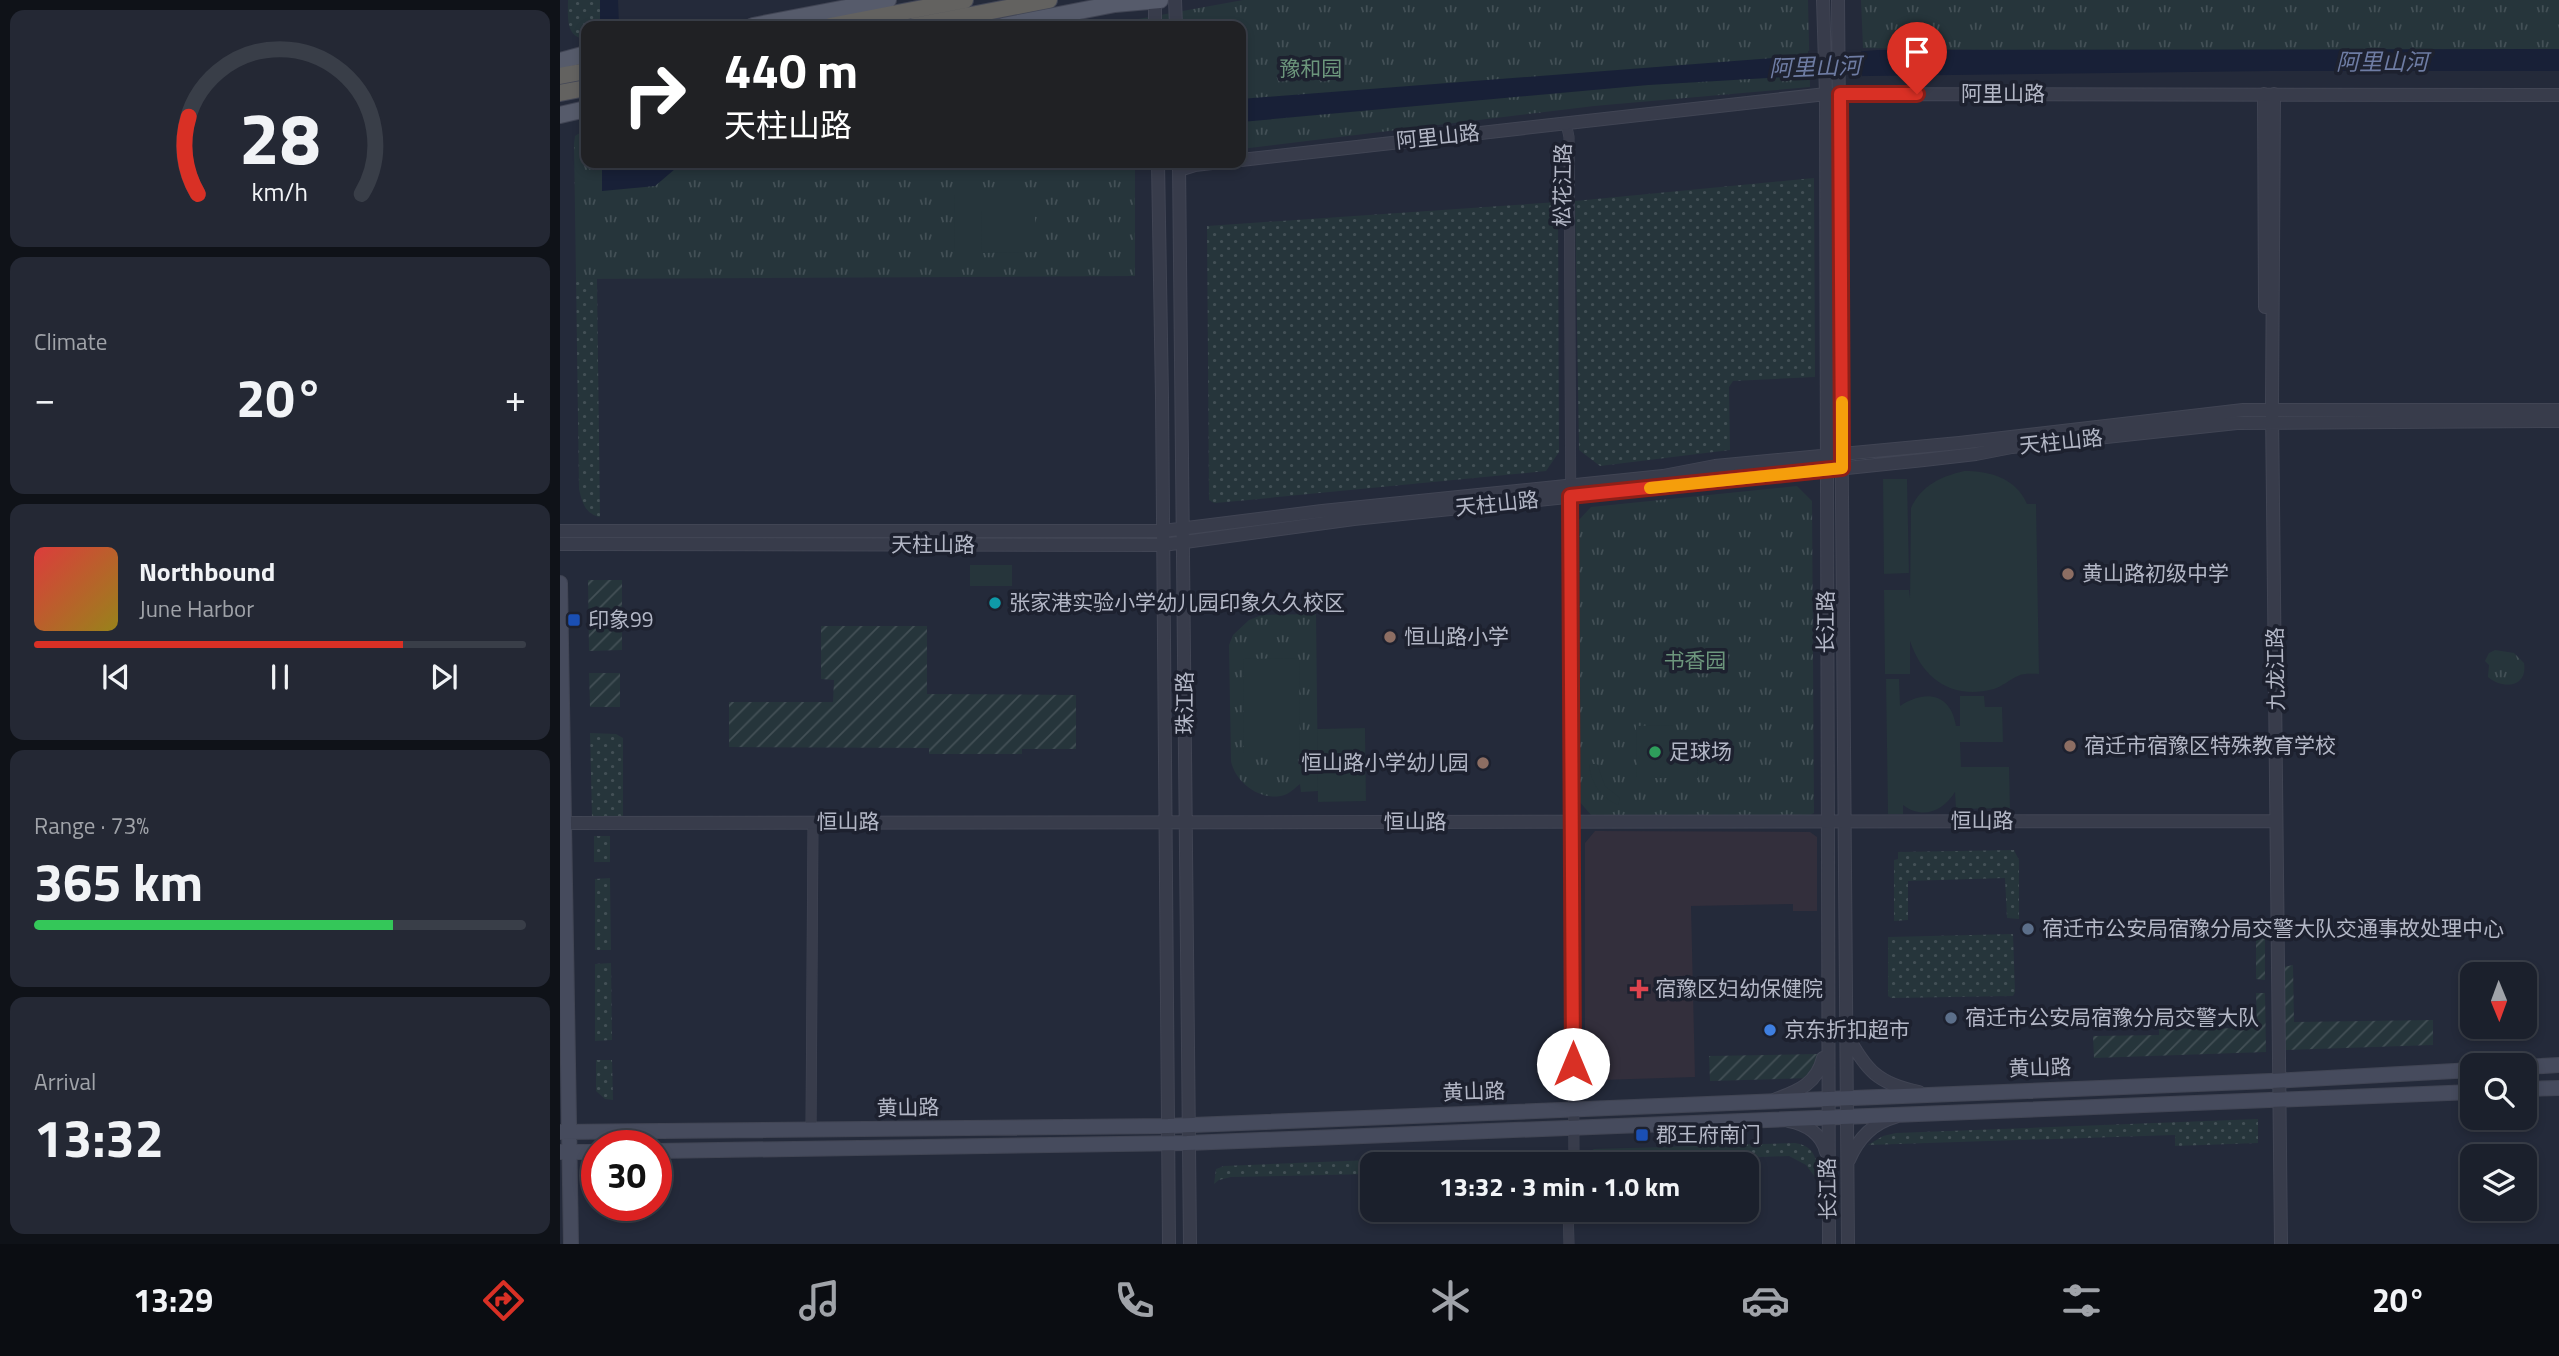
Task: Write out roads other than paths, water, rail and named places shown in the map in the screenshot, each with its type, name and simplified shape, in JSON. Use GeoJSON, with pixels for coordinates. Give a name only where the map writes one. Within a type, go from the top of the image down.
{"type":"FeatureCollection","features":[{"type":"Feature","properties":{"kind":"highway"},"geometry":{"type":"LineString","coordinates":[[856,21],[965,0]]}},
{"type":"Feature","properties":{"kind":"highway"},"geometry":{"type":"LineString","coordinates":[[940,21],[1049,0]]}},
{"type":"Feature","properties":{"kind":"highway"},"geometry":{"type":"LineString","coordinates":[[560,76],[581,72]]}},
{"type":"Feature","properties":{"kind":"highway"},"geometry":{"type":"LineString","coordinates":[[560,93],[581,89]]}},
{"type":"Feature","properties":{"kind":"main road"},"geometry":{"type":"LineString","coordinates":[[779,21],[888,0]]}},
{"type":"Feature","properties":{"kind":"main road"},"geometry":{"type":"LineString","coordinates":[[1028,21],[1115,4],[1157,0]]}},
{"type":"Feature","properties":{"kind":"main road"},"geometry":{"type":"LineString","coordinates":[[560,61],[581,55]]}},
{"type":"Feature","properties":{"kind":"main road"},"geometry":{"type":"LineString","coordinates":[[560,115],[581,110]]}},
{"type":"Feature","properties":{"kind":"main road"},"geometry":{"type":"LineString","coordinates":[[560,583],[564,1132],[571,1244]]}},
{"type":"Feature","properties":{"kind":"main road"},"geometry":{"type":"LineString","coordinates":[[2537,1066],[2559,1065]]}},
{"type":"Feature","properties":{"kind":"main road","name":"黄山路"},"geometry":{"type":"LineString","coordinates":[[564,1132],[1168,1126],[2275,1081],[2460,1071]]}},
{"type":"Feature","properties":{"kind":"main road"},"geometry":{"type":"LineString","coordinates":[[2537,1089],[2559,1088]]}},
{"type":"Feature","properties":{"kind":"main road","name":"黄山路"},"geometry":{"type":"LineString","coordinates":[[672,1151],[1187,1143],[2460,1093]]}},
{"type":"Feature","properties":{"kind":"street"},"geometry":{"type":"LineString","coordinates":[[1155,21],[1157,0]]}},
{"type":"Feature","properties":{"kind":"street"},"geometry":{"type":"LineString","coordinates":[[1175,0],[1176,21]]}},
{"type":"Feature","properties":{"kind":"street","name":"长江路"},"geometry":{"type":"LineString","coordinates":[[1823,0],[1826,94],[1829,1244]]}},
{"type":"Feature","properties":{"kind":"street","name":"长江路"},"geometry":{"type":"LineString","coordinates":[[1838,0],[1848,1244]]}},
{"type":"Feature","properties":{"kind":"street","name":"阿里山路"},"geometry":{"type":"LineString","coordinates":[[1246,159],[1826,94],[2559,94]]}},
{"type":"Feature","properties":{"kind":"street","name":"九龙江路"},"geometry":{"type":"LineString","coordinates":[[2269,94],[2271,824],[2275,1081],[2281,1244]]}},
{"type":"Feature","properties":{"kind":"street","name":"松花江路"},"geometry":{"type":"LineString","coordinates":[[1566,123],[1569,137],[1569,1152]]}},
{"type":"Feature","properties":{"kind":"street","name":"珠江路"},"geometry":{"type":"LineString","coordinates":[[1157,168],[1165,717],[1168,1244]]}},
{"type":"Feature","properties":{"kind":"street","name":"珠江路"},"geometry":{"type":"LineString","coordinates":[[1179,168],[1190,1244]]}},
{"type":"Feature","properties":{"kind":"street","name":"天柱山路"},"geometry":{"type":"LineString","coordinates":[[560,544],[1163,545],[1567,491],[1715,466],[1959,443],[2243,410],[2269,416],[2559,421]]}},
{"type":"Feature","properties":{"kind":"street","name":"天柱山路"},"geometry":{"type":"LineString","coordinates":[[560,530],[1163,531],[1567,491],[1826,470],[1976,454],[2012,447],[2269,416],[2559,410]]}},
{"type":"Feature","properties":{"kind":"street","name":"九龙江路"},"geometry":{"type":"LineString","coordinates":[[2269,416],[2278,815],[2275,1081]]}},
{"type":"Feature","properties":{"kind":"street"},"geometry":{"type":"LineString","coordinates":[[1165,717],[1185,717]]}},
{"type":"Feature","properties":{"kind":"street","name":"恒山路"},"geometry":{"type":"LineString","coordinates":[[562,826],[2271,824]]}},
{"type":"Feature","properties":{"kind":"street"},"geometry":{"type":"LineString","coordinates":[[811,1130],[813,825]]}},
{"type":"Feature","properties":{"kind":"street"},"geometry":{"type":"LineString","coordinates":[[1846,1032],[1864,1064],[1878,1079],[1898,1088],[1926,1094]]}},
{"type":"Feature","properties":{"kind":"street"},"geometry":{"type":"LineString","coordinates":[[1772,1100],[1803,1087],[1816,1076],[1827,1041]]}},
{"type":"Feature","properties":{"kind":"street","name":"九龙江路"},"geometry":{"type":"LineString","coordinates":[[2273,1244],[2276,1101]]}},
{"type":"Feature","properties":{"kind":"street"},"geometry":{"type":"LineString","coordinates":[[1847,1164],[1853,1151],[1873,1127],[1907,1114]]}},
{"type":"Feature","properties":{"kind":"street"},"geometry":{"type":"LineString","coordinates":[[1778,1119],[1796,1122],[1815,1132],[1825,1145],[1828,1158]]}},
{"type":"Feature","properties":{"kind":"street","name":"松花江路"},"geometry":{"type":"LineString","coordinates":[[1571,1127],[1573,1152]]}},
{"type":"Feature","properties":{"kind":"street"},"geometry":{"type":"LineString","coordinates":[[1568,1222],[1569,1244]]}},
{"type":"Feature","properties":{"kind":"street"},"geometry":{"type":"LineString","coordinates":[[1574,1222],[1574,1244]]}},
{"type":"Feature","properties":{"kind":"water"},"geometry":{"type":"Polygon","coordinates":[[[600,0],[618,0],[619,21],[600,21],[600,0]]]}},
{"type":"Feature","properties":{"kind":"water","name":"阿里山河"},"geometry":{"type":"Polygon","coordinates":[[[2559,49],[2559,71],[2270,71],[1786,77],[1648,85],[1246,122],[1246,99],[1878,50],[2559,49]]]}},
{"type":"Feature","properties":{"kind":"water"},"geometry":{"type":"Polygon","coordinates":[[[602,168],[676,168],[655,186],[602,191],[602,168]]]}},
{"type":"Feature","properties":{"kind":"place","name":"黄山路初级中学"},"geometry":{"type":"Point","coordinates":[2068,574]}},
{"type":"Feature","properties":{"kind":"place","name":"张家港实验小学幼儿园印象久久校区"},"geometry":{"type":"Point","coordinates":[995,603]}},
{"type":"Feature","properties":{"kind":"place","name":"印象99"},"geometry":{"type":"Point","coordinates":[574,620]}},
{"type":"Feature","properties":{"kind":"place","name":"恒山路小学"},"geometry":{"type":"Point","coordinates":[1390,637]}},
{"type":"Feature","properties":{"kind":"place","name":"宿迁市宿豫区特殊教育学校"},"geometry":{"type":"Point","coordinates":[2070,746]}},
{"type":"Feature","properties":{"kind":"place","name":"足球场"},"geometry":{"type":"Point","coordinates":[1655,752]}},
{"type":"Feature","properties":{"kind":"place","name":"恒山路小学幼儿园"},"geometry":{"type":"Point","coordinates":[1483,763]}},
{"type":"Feature","properties":{"kind":"place","name":"宿迁市公安局宿豫分局交警大队交通事故处理中心"},"geometry":{"type":"Point","coordinates":[2028,929]}},
{"type":"Feature","properties":{"kind":"place","name":"宿豫区妇幼保健院"},"geometry":{"type":"Point","coordinates":[1639,989]}},
{"type":"Feature","properties":{"kind":"place","name":"宿迁市公安局宿豫分局交警大队"},"geometry":{"type":"Point","coordinates":[1951,1018]}},
{"type":"Feature","properties":{"kind":"place","name":"京东折扣超市"},"geometry":{"type":"Point","coordinates":[1770,1030]}},
{"type":"Feature","properties":{"kind":"place","name":"郡王府南门"},"geometry":{"type":"Point","coordinates":[1642,1135]}},
{"type":"Feature","properties":{"kind":"park label","name":"豫和园"},"geometry":{"type":"Point","coordinates":[1311,69]}},
{"type":"Feature","properties":{"kind":"park label","name":"书香园"},"geometry":{"type":"Point","coordinates":[1695,661]}}]}
